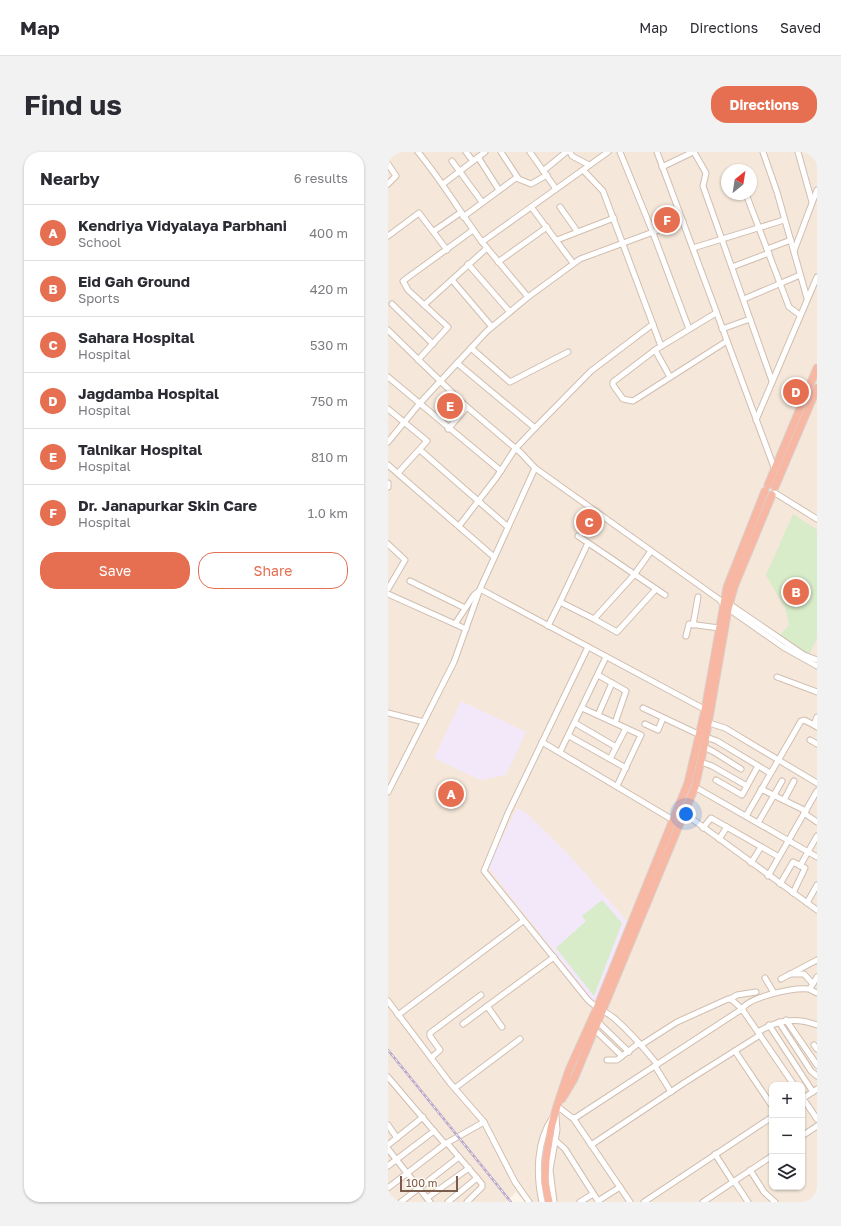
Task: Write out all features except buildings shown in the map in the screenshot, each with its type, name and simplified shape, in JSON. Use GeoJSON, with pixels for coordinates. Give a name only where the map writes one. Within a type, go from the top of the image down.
{"type":"FeatureCollection","features":[{"type":"Feature","properties":{"kind":"highway"},"geometry":{"type":"LineString","coordinates":[[771,490],[774,469],[817,368]]}},
{"type":"Feature","properties":{"kind":"highway"},"geometry":{"type":"LineString","coordinates":[[549,1202],[545,1171],[551,1128],[571,1067],[600,1010],[678,817],[703,736],[725,604],[726,586],[771,490],[779,478],[817,388]]}},
{"type":"Feature","properties":{"kind":"highway"},"geometry":{"type":"LineString","coordinates":[[708,711],[719,628],[725,604]]}},
{"type":"Feature","properties":{"kind":"highway"},"geometry":{"type":"LineString","coordinates":[[678,817],[695,786],[704,747],[703,736]]}},
{"type":"Feature","properties":{"kind":"highway"},"geometry":{"type":"LineString","coordinates":[[558,1107],[570,1088],[595,1030],[600,1010]]}},
{"type":"Feature","properties":{"kind":"street"},"geometry":{"type":"LineString","coordinates":[[418,152],[443,184],[462,215],[482,242],[528,297]]}},
{"type":"Feature","properties":{"kind":"street"},"geometry":{"type":"LineString","coordinates":[[466,152],[476,159],[499,190]]}},
{"type":"Feature","properties":{"kind":"street"},"geometry":{"type":"LineString","coordinates":[[443,184],[485,152]]}},
{"type":"Feature","properties":{"kind":"street"},"geometry":{"type":"LineString","coordinates":[[501,152],[518,178],[531,184],[545,173],[560,154],[566,152]]}},
{"type":"Feature","properties":{"kind":"street"},"geometry":{"type":"LineString","coordinates":[[530,152],[556,189]]}},
{"type":"Feature","properties":{"kind":"street"},"geometry":{"type":"LineString","coordinates":[[570,152],[571,155],[589,165]]}},
{"type":"Feature","properties":{"kind":"street"},"geometry":{"type":"LineString","coordinates":[[482,242],[532,208],[608,152]]}},
{"type":"Feature","properties":{"kind":"street"},"geometry":{"type":"LineString","coordinates":[[620,152],[653,233],[689,329]]}},
{"type":"Feature","properties":{"kind":"street"},"geometry":{"type":"LineString","coordinates":[[656,152],[683,221],[774,469],[779,478]]}},
{"type":"Feature","properties":{"kind":"street"},"geometry":{"type":"LineString","coordinates":[[662,166],[693,152],[706,174],[703,186],[772,381]]}},
{"type":"Feature","properties":{"kind":"street"},"geometry":{"type":"LineString","coordinates":[[763,152],[777,192],[807,298]]}},
{"type":"Feature","properties":{"kind":"street"},"geometry":{"type":"LineString","coordinates":[[798,152],[812,202]]}},
{"type":"Feature","properties":{"kind":"street"},"geometry":{"type":"LineString","coordinates":[[452,161],[482,202]]}},
{"type":"Feature","properties":{"kind":"street"},"geometry":{"type":"LineString","coordinates":[[388,164],[396,176],[388,184]]}},
{"type":"Feature","properties":{"kind":"street"},"geometry":{"type":"LineString","coordinates":[[583,170],[602,191],[614,218],[661,346]]}},
{"type":"Feature","properties":{"kind":"street"},"geometry":{"type":"LineString","coordinates":[[434,231],[462,215],[518,178]]}},
{"type":"Feature","properties":{"kind":"street"},"geometry":{"type":"LineString","coordinates":[[794,251],[817,190]]}},
{"type":"Feature","properties":{"kind":"street"},"geometry":{"type":"LineString","coordinates":[[748,200],[789,307],[800,315]]}},
{"type":"Feature","properties":{"kind":"street"},"geometry":{"type":"LineString","coordinates":[[560,207],[577,231]]}},
{"type":"Feature","properties":{"kind":"street"},"geometry":{"type":"LineString","coordinates":[[532,208],[573,263]]}},
{"type":"Feature","properties":{"kind":"street"},"geometry":{"type":"LineString","coordinates":[[388,236],[418,213],[434,231],[447,250]]}},
{"type":"Feature","properties":{"kind":"street"},"geometry":{"type":"LineString","coordinates":[[557,240],[614,218]]}},
{"type":"Feature","properties":{"kind":"street"},"geometry":{"type":"LineString","coordinates":[[693,248],[784,220]]}},
{"type":"Feature","properties":{"kind":"street"},"geometry":{"type":"LineString","coordinates":[[388,442],[440,380],[492,327],[528,297],[573,263],[683,221]]}},
{"type":"Feature","properties":{"kind":"street"},"geometry":{"type":"LineString","coordinates":[[498,262],[547,227]]}},
{"type":"Feature","properties":{"kind":"street"},"geometry":{"type":"LineString","coordinates":[[418,360],[448,327],[408,290],[403,281],[473,230]]}},
{"type":"Feature","properties":{"kind":"street"},"geometry":{"type":"LineString","coordinates":[[732,267],[790,240]]}},
{"type":"Feature","properties":{"kind":"street"},"geometry":{"type":"LineString","coordinates":[[424,305],[487,248]]}},
{"type":"Feature","properties":{"kind":"street"},"geometry":{"type":"LineString","coordinates":[[468,264],[510,312]]}},
{"type":"Feature","properties":{"kind":"street"},"geometry":{"type":"LineString","coordinates":[[744,299],[800,275]]}},
{"type":"Feature","properties":{"kind":"street"},"geometry":{"type":"LineString","coordinates":[[756,420],[817,277]]}},
{"type":"Feature","properties":{"kind":"street"},"geometry":{"type":"LineString","coordinates":[[452,280],[492,327]]}},
{"type":"Feature","properties":{"kind":"street"},"geometry":{"type":"LineString","coordinates":[[392,304],[433,344]]}},
{"type":"Feature","properties":{"kind":"street"},"geometry":{"type":"LineString","coordinates":[[716,313],[655,350],[613,382],[613,385],[623,399],[633,401],[727,341]]}},
{"type":"Feature","properties":{"kind":"street"},"geometry":{"type":"LineString","coordinates":[[722,329],[750,319]]}},
{"type":"Feature","properties":{"kind":"street"},"geometry":{"type":"LineString","coordinates":[[459,526],[501,471],[515,449],[535,428],[591,371],[653,324]]}},
{"type":"Feature","properties":{"kind":"street"},"geometry":{"type":"LineString","coordinates":[[388,330],[467,406],[521,453],[535,468],[783,647],[817,666]]}},
{"type":"Feature","properties":{"kind":"street"},"geometry":{"type":"LineString","coordinates":[[471,348],[510,382],[568,352]]}},
{"type":"Feature","properties":{"kind":"street"},"geometry":{"type":"LineString","coordinates":[[655,350],[670,377]]}},
{"type":"Feature","properties":{"kind":"street"},"geometry":{"type":"LineString","coordinates":[[457,363],[535,428]]}},
{"type":"Feature","properties":{"kind":"street"},"geometry":{"type":"LineString","coordinates":[[388,377],[420,403],[448,429],[501,471]]}},
{"type":"Feature","properties":{"kind":"street"},"geometry":{"type":"LineString","coordinates":[[448,429],[467,406]]}},
{"type":"Feature","properties":{"kind":"street"},"geometry":{"type":"LineString","coordinates":[[388,409],[426,440],[420,450],[398,473]]}},
{"type":"Feature","properties":{"kind":"street"},"geometry":{"type":"LineString","coordinates":[[420,450],[508,527]]}},
{"type":"Feature","properties":{"kind":"street"},"geometry":{"type":"LineString","coordinates":[[388,465],[494,557]]}},
{"type":"Feature","properties":{"kind":"street"},"geometry":{"type":"LineString","coordinates":[[388,792],[454,662],[480,590],[535,468]]}},
{"type":"Feature","properties":{"kind":"street"},"geometry":{"type":"LineString","coordinates":[[771,490],[817,520]]}},
{"type":"Feature","properties":{"kind":"street"},"geometry":{"type":"LineString","coordinates":[[578,536],[665,595]]}},
{"type":"Feature","properties":{"kind":"street"},"geometry":{"type":"LineString","coordinates":[[548,626],[588,543]]}},
{"type":"Feature","properties":{"kind":"street"},"geometry":{"type":"LineString","coordinates":[[388,589],[405,560],[389,546]]}},
{"type":"Feature","properties":{"kind":"street"},"geometry":{"type":"LineString","coordinates":[[594,619],[634,575],[651,551]]}},
{"type":"Feature","properties":{"kind":"street"},"geometry":{"type":"LineString","coordinates":[[410,581],[465,608]]}},
{"type":"Feature","properties":{"kind":"street"},"geometry":{"type":"LineString","coordinates":[[454,624],[480,590]]}},
{"type":"Feature","properties":{"kind":"street"},"geometry":{"type":"LineString","coordinates":[[480,590],[708,711]]}},
{"type":"Feature","properties":{"kind":"street"},"geometry":{"type":"LineString","coordinates":[[560,602],[617,632],[656,590]]}},
{"type":"Feature","properties":{"kind":"street"},"geometry":{"type":"LineString","coordinates":[[388,594],[466,629]]}},
{"type":"Feature","properties":{"kind":"street"},"geometry":{"type":"LineString","coordinates":[[693,625],[698,597]]}},
{"type":"Feature","properties":{"kind":"street"},"geometry":{"type":"LineString","coordinates":[[725,604],[804,655],[817,660]]}},
{"type":"Feature","properties":{"kind":"street"},"geometry":{"type":"LineString","coordinates":[[686,636],[688,625],[719,628]]}},
{"type":"Feature","properties":{"kind":"street"},"geometry":{"type":"LineString","coordinates":[[588,647],[484,868],[485,873],[523,921],[554,956],[588,1000],[600,1010],[614,1018],[640,1044],[656,1065],[671,1092]]}},
{"type":"Feature","properties":{"kind":"street"},"geometry":{"type":"LineString","coordinates":[[560,752],[606,657]]}},
{"type":"Feature","properties":{"kind":"street"},"geometry":{"type":"LineString","coordinates":[[598,676],[625,689],[626,692],[615,723]]}},
{"type":"Feature","properties":{"kind":"street"},"geometry":{"type":"LineString","coordinates":[[777,677],[817,692]]}},
{"type":"Feature","properties":{"kind":"street"},"geometry":{"type":"LineString","coordinates":[[598,715],[612,683]]}},
{"type":"Feature","properties":{"kind":"street"},"geometry":{"type":"LineString","coordinates":[[582,708],[641,736],[617,786]]}},
{"type":"Feature","properties":{"kind":"street"},"geometry":{"type":"LineString","coordinates":[[643,708],[717,741],[770,773]]}},
{"type":"Feature","properties":{"kind":"street"},"geometry":{"type":"LineString","coordinates":[[388,713],[424,722]]}},
{"type":"Feature","properties":{"kind":"street"},"geometry":{"type":"LineString","coordinates":[[746,816],[801,721],[804,720],[815,726],[817,717]]}},
{"type":"Feature","properties":{"kind":"street"},"geometry":{"type":"LineString","coordinates":[[645,724],[658,730],[663,718]]}},
{"type":"Feature","properties":{"kind":"street"},"geometry":{"type":"LineString","coordinates":[[706,722],[725,728],[817,783]]}},
{"type":"Feature","properties":{"kind":"street"},"geometry":{"type":"LineString","coordinates":[[575,723],[616,747]]}},
{"type":"Feature","properties":{"kind":"street"},"geometry":{"type":"LineString","coordinates":[[610,759],[626,728]]}},
{"type":"Feature","properties":{"kind":"street"},"geometry":{"type":"LineString","coordinates":[[569,736],[626,768]]}},
{"type":"Feature","properties":{"kind":"street"},"geometry":{"type":"LineString","coordinates":[[810,740],[817,744]]}},
{"type":"Feature","properties":{"kind":"street"},"geometry":{"type":"LineString","coordinates":[[542,742],[617,786],[703,828],[817,910]]}},
{"type":"Feature","properties":{"kind":"street"},"geometry":{"type":"LineString","coordinates":[[704,747],[741,769]]}},
{"type":"Feature","properties":{"kind":"street"},"geometry":{"type":"LineString","coordinates":[[701,762],[712,766],[747,786]]}},
{"type":"Feature","properties":{"kind":"street"},"geometry":{"type":"LineString","coordinates":[[716,780],[741,795],[758,766]]}},
{"type":"Feature","properties":{"kind":"street"},"geometry":{"type":"LineString","coordinates":[[758,823],[782,781]]}},
{"type":"Feature","properties":{"kind":"street"},"geometry":{"type":"LineString","coordinates":[[784,800],[794,781]]}},
{"type":"Feature","properties":{"kind":"street"},"geometry":{"type":"LineString","coordinates":[[695,786],[817,857]]}},
{"type":"Feature","properties":{"kind":"street"},"geometry":{"type":"LineString","coordinates":[[761,789],[805,812],[817,822]]}},
{"type":"Feature","properties":{"kind":"street"},"geometry":{"type":"LineString","coordinates":[[768,876],[817,791]]}},
{"type":"Feature","properties":{"kind":"street"},"geometry":{"type":"LineString","coordinates":[[703,828],[710,818],[779,857]]}},
{"type":"Feature","properties":{"kind":"street"},"geometry":{"type":"LineString","coordinates":[[719,839],[726,827]]}},
{"type":"Feature","properties":{"kind":"street"},"geometry":{"type":"LineString","coordinates":[[800,866],[817,836]]}},
{"type":"Feature","properties":{"kind":"street"},"geometry":{"type":"LineString","coordinates":[[751,864],[761,847]]}},
{"type":"Feature","properties":{"kind":"street"},"geometry":{"type":"LineString","coordinates":[[780,884],[793,862],[806,870],[793,893]]}},
{"type":"Feature","properties":{"kind":"street"},"geometry":{"type":"LineString","coordinates":[[807,903],[817,885]]}},
{"type":"Feature","properties":{"kind":"street"},"geometry":{"type":"LineString","coordinates":[[398,1015],[523,921]]}},
{"type":"Feature","properties":{"kind":"street"},"geometry":{"type":"LineString","coordinates":[[463,1024],[554,956]]}},
{"type":"Feature","properties":{"kind":"street"},"geometry":{"type":"LineString","coordinates":[[781,978],[817,960]]}},
{"type":"Feature","properties":{"kind":"street"},"geometry":{"type":"LineString","coordinates":[[789,974],[804,974],[813,984]]}},
{"type":"Feature","properties":{"kind":"street"},"geometry":{"type":"LineString","coordinates":[[810,989],[817,977]]}},
{"type":"Feature","properties":{"kind":"street"},"geometry":{"type":"LineString","coordinates":[[765,978],[774,993]]}},
{"type":"Feature","properties":{"kind":"street"},"geometry":{"type":"LineString","coordinates":[[573,1118],[742,1009],[747,1004],[774,993],[810,989],[817,993]]}},
{"type":"Feature","properties":{"kind":"street"},"geometry":{"type":"LineString","coordinates":[[607,1060],[616,1061],[640,1044],[677,1022],[737,995],[756,992]]}},
{"type":"Feature","properties":{"kind":"street"},"geometry":{"type":"LineString","coordinates":[[431,1058],[440,1050],[430,1033],[481,995]]}},
{"type":"Feature","properties":{"kind":"street"},"geometry":{"type":"LineString","coordinates":[[730,999],[742,1009],[792,1082]]}},
{"type":"Feature","properties":{"kind":"street"},"geometry":{"type":"LineString","coordinates":[[388,1001],[391,1011],[398,1015],[455,1088],[484,1122],[516,1182],[529,1202]]}},
{"type":"Feature","properties":{"kind":"street"},"geometry":{"type":"LineString","coordinates":[[487,1006],[502,1027]]}},
{"type":"Feature","properties":{"kind":"street"},"geometry":{"type":"LineString","coordinates":[[786,1020],[817,1065]]}},
{"type":"Feature","properties":{"kind":"street"},"geometry":{"type":"LineString","coordinates":[[592,1146],[671,1092],[735,1051],[769,1025],[786,1020],[797,1020],[817,1025]]}},
{"type":"Feature","properties":{"kind":"street"},"geometry":{"type":"LineString","coordinates":[[598,1022],[629,1052]]}},
{"type":"Feature","properties":{"kind":"street"},"geometry":{"type":"LineString","coordinates":[[779,1022],[811,1071],[817,1076]]}},
{"type":"Feature","properties":{"kind":"street"},"geometry":{"type":"LineString","coordinates":[[769,1025],[815,1091],[805,1096]]}},
{"type":"Feature","properties":{"kind":"street"},"geometry":{"type":"LineString","coordinates":[[595,1030],[622,1056]]}},
{"type":"Feature","properties":{"kind":"street"},"geometry":{"type":"LineString","coordinates":[[455,1088],[520,1039]]}},
{"type":"Feature","properties":{"kind":"street"},"geometry":{"type":"LineString","coordinates":[[735,1051],[769,1102]]}},
{"type":"Feature","properties":{"kind":"street"},"geometry":{"type":"LineString","coordinates":[[388,1076],[483,1186],[467,1202]]}},
{"type":"Feature","properties":{"kind":"street"},"geometry":{"type":"LineString","coordinates":[[805,1102],[817,1119]]}},
{"type":"Feature","properties":{"kind":"street"},"geometry":{"type":"LineString","coordinates":[[558,1107],[573,1118],[630,1202]]}},
{"type":"Feature","properties":{"kind":"street"},"geometry":{"type":"LineString","coordinates":[[554,1202],[550,1170],[554,1140],[557,1130],[558,1107]]}},
{"type":"Feature","properties":{"kind":"street"},"geometry":{"type":"LineString","coordinates":[[542,1202],[539,1178],[540,1152],[546,1127],[558,1107]]}},
{"type":"Feature","properties":{"kind":"street"},"geometry":{"type":"LineString","coordinates":[[388,1145],[423,1117]]}},
{"type":"Feature","properties":{"kind":"street"},"geometry":{"type":"LineString","coordinates":[[644,1202],[770,1118]]}},
{"type":"Feature","properties":{"kind":"street"},"geometry":{"type":"LineString","coordinates":[[388,1188],[446,1144],[484,1122]]}},
{"type":"Feature","properties":{"kind":"street"},"geometry":{"type":"LineString","coordinates":[[388,1125],[396,1138]]}},
{"type":"Feature","properties":{"kind":"street"},"geometry":{"type":"LineString","coordinates":[[805,1134],[817,1126]]}},
{"type":"Feature","properties":{"kind":"street"},"geometry":{"type":"LineString","coordinates":[[388,1166],[434,1131]]}},
{"type":"Feature","properties":{"kind":"street"},"geometry":{"type":"LineString","coordinates":[[554,1140],[565,1150],[593,1194],[600,1201],[620,1187]]}},
{"type":"Feature","properties":{"kind":"street"},"geometry":{"type":"LineString","coordinates":[[388,1148],[427,1200],[469,1168]]}},
{"type":"Feature","properties":{"kind":"street"},"geometry":{"type":"LineString","coordinates":[[715,1154],[748,1202]]}},
{"type":"Feature","properties":{"kind":"street"},"geometry":{"type":"LineString","coordinates":[[401,1202],[459,1157]]}},
{"type":"Feature","properties":{"kind":"street"},"geometry":{"type":"LineString","coordinates":[[703,1202],[769,1158]]}},
{"type":"Feature","properties":{"kind":"street"},"geometry":{"type":"LineString","coordinates":[[750,1170],[764,1192],[775,1202]]}},
{"type":"Feature","properties":{"kind":"street"},"geometry":{"type":"LineString","coordinates":[[448,1202],[477,1178]]}},
{"type":"Feature","properties":{"kind":"street"},"geometry":{"type":"LineString","coordinates":[[580,1202],[593,1194]]}},
{"type":"Feature","properties":{"kind":"shaded area"},"geometry":{"type":"Polygon","coordinates":[[[388,152],[817,152],[817,1202],[525,1202],[516,1192],[506,1202],[388,1202],[388,152]]]}},
{"type":"Feature","properties":{"kind":"shaded area"},"geometry":{"type":"Polygon","coordinates":[[[461,701],[526,732],[506,775],[480,780],[434,758],[461,701]]]}},
{"type":"Feature","properties":{"kind":"shaded area"},"geometry":{"type":"Polygon","coordinates":[[[517,808],[526,813],[567,853],[627,921],[595,1004],[488,867],[517,808]]]}},
{"type":"Feature","properties":{"kind":"green space"},"geometry":{"type":"Polygon","coordinates":[[[793,514],[817,530],[817,638],[809,655],[778,637],[789,625],[785,608],[766,575],[793,514]]]}},
{"type":"Feature","properties":{"kind":"green space"},"geometry":{"type":"Polygon","coordinates":[[[602,900],[622,923],[594,996],[556,948],[586,921],[582,916],[602,900]]]}},
{"type":"Feature","properties":{"kind":"railway"},"geometry":{"type":"LineString","coordinates":[[388,1050],[511,1202]]}},
{"type":"Feature","properties":{"kind":"place","name":"Dr. Janapurkar Skin Care"},"geometry":{"type":"Point","coordinates":[667,220]}},
{"type":"Feature","properties":{"kind":"place","name":"Jagdamba Hospital"},"geometry":{"type":"Point","coordinates":[796,392]}},
{"type":"Feature","properties":{"kind":"place","name":"Talnikar Hospital"},"geometry":{"type":"Point","coordinates":[450,406]}},
{"type":"Feature","properties":{"kind":"place","name":"Sahara Hospital"},"geometry":{"type":"Point","coordinates":[589,522]}},
{"type":"Feature","properties":{"kind":"place","name":"Eid Gah Ground"},"geometry":{"type":"Point","coordinates":[796,592]}},
{"type":"Feature","properties":{"kind":"place","name":"Kendriya Vidyalaya Parbhani"},"geometry":{"type":"Point","coordinates":[451,794]}}]}
